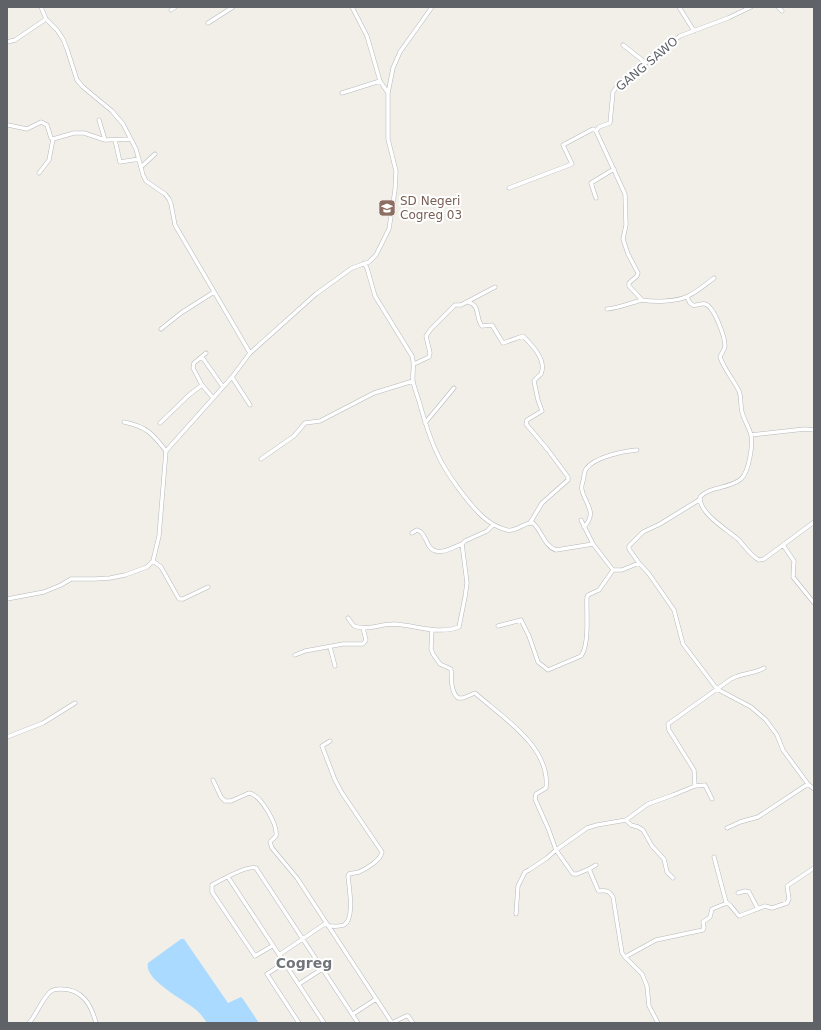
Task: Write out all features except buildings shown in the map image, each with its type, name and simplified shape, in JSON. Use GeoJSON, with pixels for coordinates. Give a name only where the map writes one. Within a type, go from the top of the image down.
{"type":"FeatureCollection","features":[{"type":"Feature","properties":{"kind":"street"},"geometry":{"type":"LineString","coordinates":[[41,7],[46,19],[57,30],[63,39],[77,80],[83,87],[112,111],[122,124],[136,150],[143,175],[146,180],[169,198],[175,225],[250,353]]}},
{"type":"Feature","properties":{"kind":"street"},"geometry":{"type":"LineString","coordinates":[[171,10],[175,7]]}},
{"type":"Feature","properties":{"kind":"street"},"geometry":{"type":"LineString","coordinates":[[208,23],[233,7]]}},
{"type":"Feature","properties":{"kind":"street"},"geometry":{"type":"LineString","coordinates":[[352,7],[367,36],[380,81],[388,93]]}},
{"type":"Feature","properties":{"kind":"street"},"geometry":{"type":"LineString","coordinates":[[7,600],[44,592],[71,579],[102,579],[125,575],[143,569],[152,561],[159,536],[166,451],[232,377],[250,353],[316,294],[352,268],[369,262],[376,255],[387,235],[390,224],[396,176],[388,139],[388,93],[396,60],[432,7]]}},
{"type":"Feature","properties":{"kind":"street"},"geometry":{"type":"LineString","coordinates":[[679,7],[694,31]]}},
{"type":"Feature","properties":{"kind":"street","name":"GANG SAWO"},"geometry":{"type":"LineString","coordinates":[[596,130],[597,128],[610,124],[614,89],[680,36],[728,18],[751,7]]}},
{"type":"Feature","properties":{"kind":"street"},"geometry":{"type":"LineString","coordinates":[[778,7],[782,11]]}},
{"type":"Feature","properties":{"kind":"street"},"geometry":{"type":"LineString","coordinates":[[7,42],[16,40],[46,19]]}},
{"type":"Feature","properties":{"kind":"street"},"geometry":{"type":"LineString","coordinates":[[623,45],[646,63]]}},
{"type":"Feature","properties":{"kind":"street"},"geometry":{"type":"LineString","coordinates":[[342,93],[380,81]]}},
{"type":"Feature","properties":{"kind":"street"},"geometry":{"type":"LineString","coordinates":[[99,120],[105,140]]}},
{"type":"Feature","properties":{"kind":"street"},"geometry":{"type":"LineString","coordinates":[[8,125],[27,130],[41,122],[48,125],[51,138],[53,139],[49,160],[39,173]]}},
{"type":"Feature","properties":{"kind":"street"},"geometry":{"type":"LineString","coordinates":[[509,188],[572,164],[564,145],[593,130],[596,130],[623,189],[626,199],[626,225],[623,239],[628,254],[638,273],[629,284],[642,300]]}},
{"type":"Feature","properties":{"kind":"street"},"geometry":{"type":"LineString","coordinates":[[53,139],[74,133],[84,133],[105,140],[130,140]]}},
{"type":"Feature","properties":{"kind":"street"},"geometry":{"type":"LineString","coordinates":[[115,140],[120,162],[139,159]]}},
{"type":"Feature","properties":{"kind":"street"},"geometry":{"type":"LineString","coordinates":[[141,167],[155,154]]}},
{"type":"Feature","properties":{"kind":"street"},"geometry":{"type":"LineString","coordinates":[[596,198],[591,183],[614,169]]}},
{"type":"Feature","properties":{"kind":"street"},"geometry":{"type":"LineString","coordinates":[[364,263],[367,268],[375,296],[410,352],[414,364],[413,381],[425,423],[436,452],[447,472],[470,503],[484,518],[493,525],[506,530],[514,530],[530,523],[542,503],[568,480],[568,477],[526,424],[527,420],[542,412],[534,381],[540,375],[543,365],[536,350],[523,336],[503,342],[492,325],[482,326],[478,322],[476,307],[472,303],[468,302]]}},
{"type":"Feature","properties":{"kind":"street"},"geometry":{"type":"LineString","coordinates":[[607,309],[617,308],[642,300],[664,301],[688,297],[714,278]]}},
{"type":"Feature","properties":{"kind":"street"},"geometry":{"type":"LineString","coordinates":[[414,364],[430,355],[426,336],[455,305],[461,305],[468,302],[495,287]]}},
{"type":"Feature","properties":{"kind":"street"},"geometry":{"type":"LineString","coordinates":[[161,328],[214,292]]}},
{"type":"Feature","properties":{"kind":"street"},"geometry":{"type":"LineString","coordinates":[[688,297],[693,306],[705,304],[709,306],[718,320],[725,345],[720,357],[739,392],[742,411],[751,435],[747,471],[744,476],[731,485],[705,494],[700,497],[700,500],[660,524],[646,530],[629,548],[674,610],[682,644],[717,690],[751,707],[766,720],[777,735],[783,750],[808,784],[814,789]]}},
{"type":"Feature","properties":{"kind":"street"},"geometry":{"type":"LineString","coordinates":[[206,352],[194,363],[193,368],[202,385],[213,398]]}},
{"type":"Feature","properties":{"kind":"street"},"geometry":{"type":"LineString","coordinates":[[202,357],[223,387]]}},
{"type":"Feature","properties":{"kind":"street"},"geometry":{"type":"LineString","coordinates":[[232,377],[250,406]]}},
{"type":"Feature","properties":{"kind":"street"},"geometry":{"type":"LineString","coordinates":[[262,459],[294,436],[305,423],[320,421],[374,393],[413,381]]}},
{"type":"Feature","properties":{"kind":"street"},"geometry":{"type":"LineString","coordinates":[[160,423],[188,395],[202,385]]}},
{"type":"Feature","properties":{"kind":"street"},"geometry":{"type":"LineString","coordinates":[[425,423],[454,388]]}},
{"type":"Feature","properties":{"kind":"street"},"geometry":{"type":"LineString","coordinates":[[124,422],[138,425],[148,430],[166,451]]}},
{"type":"Feature","properties":{"kind":"street"},"geometry":{"type":"LineString","coordinates":[[751,435],[805,429],[814,430]]}},
{"type":"Feature","properties":{"kind":"street"},"geometry":{"type":"LineString","coordinates":[[584,527],[589,522],[590,512],[589,504],[582,491],[586,470],[595,462],[610,456],[627,451],[638,450]]}},
{"type":"Feature","properties":{"kind":"street"},"geometry":{"type":"LineString","coordinates":[[700,500],[712,519],[735,537],[756,559],[759,560],[764,559],[814,522]]}},
{"type":"Feature","properties":{"kind":"street"},"geometry":{"type":"LineString","coordinates":[[581,520],[593,544],[613,570]]}},
{"type":"Feature","properties":{"kind":"street"},"geometry":{"type":"LineString","coordinates":[[530,523],[535,525],[548,545],[556,550],[593,544]]}},
{"type":"Feature","properties":{"kind":"street"},"geometry":{"type":"LineString","coordinates":[[412,533],[417,530],[421,532],[431,548],[439,552],[462,544],[465,541],[487,531],[493,525]]}},
{"type":"Feature","properties":{"kind":"street"},"geometry":{"type":"LineString","coordinates":[[348,618],[354,626],[363,628],[394,624],[432,630],[457,628],[460,625],[467,583],[462,544]]}},
{"type":"Feature","properties":{"kind":"street"},"geometry":{"type":"LineString","coordinates":[[783,545],[794,561],[794,576],[814,603]]}},
{"type":"Feature","properties":{"kind":"street"},"geometry":{"type":"LineString","coordinates":[[152,561],[161,567],[179,599],[183,599],[208,587]]}},
{"type":"Feature","properties":{"kind":"street"},"geometry":{"type":"LineString","coordinates":[[613,570],[622,570],[639,563]]}},
{"type":"Feature","properties":{"kind":"street"},"geometry":{"type":"LineString","coordinates":[[498,626],[520,619],[527,632],[538,662],[541,666],[548,670],[581,656],[584,653],[587,631],[587,597],[588,595],[599,590],[613,570]]}},
{"type":"Feature","properties":{"kind":"street"},"geometry":{"type":"LineString","coordinates":[[295,655],[305,651],[347,643],[361,645],[365,644],[366,640],[363,628]]}},
{"type":"Feature","properties":{"kind":"street"},"geometry":{"type":"LineString","coordinates":[[432,630],[431,649],[435,658],[440,664],[451,669],[451,680],[456,696],[458,698],[463,698],[475,692],[524,735],[538,754],[544,766],[547,780],[546,788],[536,794],[534,799],[548,828],[556,850],[573,874],[589,869],[596,864]]}},
{"type":"Feature","properties":{"kind":"street"},"geometry":{"type":"LineString","coordinates":[[330,647],[335,666]]}},
{"type":"Feature","properties":{"kind":"street"},"geometry":{"type":"LineString","coordinates":[[695,786],[694,770],[669,730],[668,724],[738,676],[757,672],[764,668]]}},
{"type":"Feature","properties":{"kind":"street"},"geometry":{"type":"LineString","coordinates":[[7,737],[43,723],[75,704]]}},
{"type":"Feature","properties":{"kind":"street"},"geometry":{"type":"LineString","coordinates":[[278,955],[327,925],[339,926],[345,924],[348,921],[350,914],[349,874],[358,872],[379,858],[382,854],[335,780],[322,746],[330,741]]}},
{"type":"Feature","properties":{"kind":"street"},"geometry":{"type":"LineString","coordinates":[[213,780],[221,797],[225,801],[231,801],[249,793],[252,793],[258,798],[273,821],[276,831],[276,836],[270,842],[272,848],[297,878],[392,1023],[406,1016],[413,1023]]}},
{"type":"Feature","properties":{"kind":"street"},"geometry":{"type":"LineString","coordinates":[[727,828],[740,822],[758,817],[808,784]]}},
{"type":"Feature","properties":{"kind":"street"},"geometry":{"type":"LineString","coordinates":[[516,914],[518,886],[524,872],[547,858],[587,828],[626,820],[648,804],[695,786],[705,785],[712,799]]}},
{"type":"Feature","properties":{"kind":"street"},"geometry":{"type":"LineString","coordinates":[[626,820],[631,825],[643,830],[652,846],[663,857],[667,872],[673,878]]}},
{"type":"Feature","properties":{"kind":"street"},"geometry":{"type":"LineString","coordinates":[[714,857],[727,903],[739,916],[766,906],[772,908],[787,903],[789,899],[787,886],[814,868]]}},
{"type":"Feature","properties":{"kind":"street"},"geometry":{"type":"LineString","coordinates":[[272,946],[255,956],[212,892],[212,886],[251,867],[256,868],[358,1023]]}},
{"type":"Feature","properties":{"kind":"street"},"geometry":{"type":"LineString","coordinates":[[589,869],[598,890],[608,891],[613,897],[621,948],[625,957],[642,974],[647,986],[649,1006],[658,1023]]}},
{"type":"Feature","properties":{"kind":"street"},"geometry":{"type":"LineString","coordinates":[[228,877],[324,1023]]}},
{"type":"Feature","properties":{"kind":"street"},"geometry":{"type":"LineString","coordinates":[[738,893],[745,891],[749,892],[758,909]]}},
{"type":"Feature","properties":{"kind":"street"},"geometry":{"type":"LineString","coordinates":[[625,957],[656,940],[703,930],[704,928],[702,922],[710,917],[712,909],[727,903]]}},
{"type":"Feature","properties":{"kind":"street"},"geometry":{"type":"LineString","coordinates":[[284,963],[267,974],[299,1023]]}},
{"type":"Feature","properties":{"kind":"street"},"geometry":{"type":"LineString","coordinates":[[299,984],[322,969]]}},
{"type":"Feature","properties":{"kind":"street"},"geometry":{"type":"LineString","coordinates":[[29,1023],[49,993],[56,989],[74,991],[82,995],[94,1016],[96,1023]]}},
{"type":"Feature","properties":{"kind":"street"},"geometry":{"type":"LineString","coordinates":[[353,1014],[376,999]]}},
{"type":"Feature","properties":{"kind":"water"},"geometry":{"type":"Polygon","coordinates":[[[181,939],[184,939],[228,1003],[241,997],[259,1023],[207,1023],[190,1005],[166,989],[152,976],[148,969],[148,963],[181,939]]]}},
{"type":"Feature","properties":{"kind":"place","name":"SD Negeri Cogreg 03"},"geometry":{"type":"Point","coordinates":[387,208]}},
{"type":"Feature","properties":{"kind":"district","name":"Cogreg"},"geometry":{"type":"Point","coordinates":[304,963]}}]}
